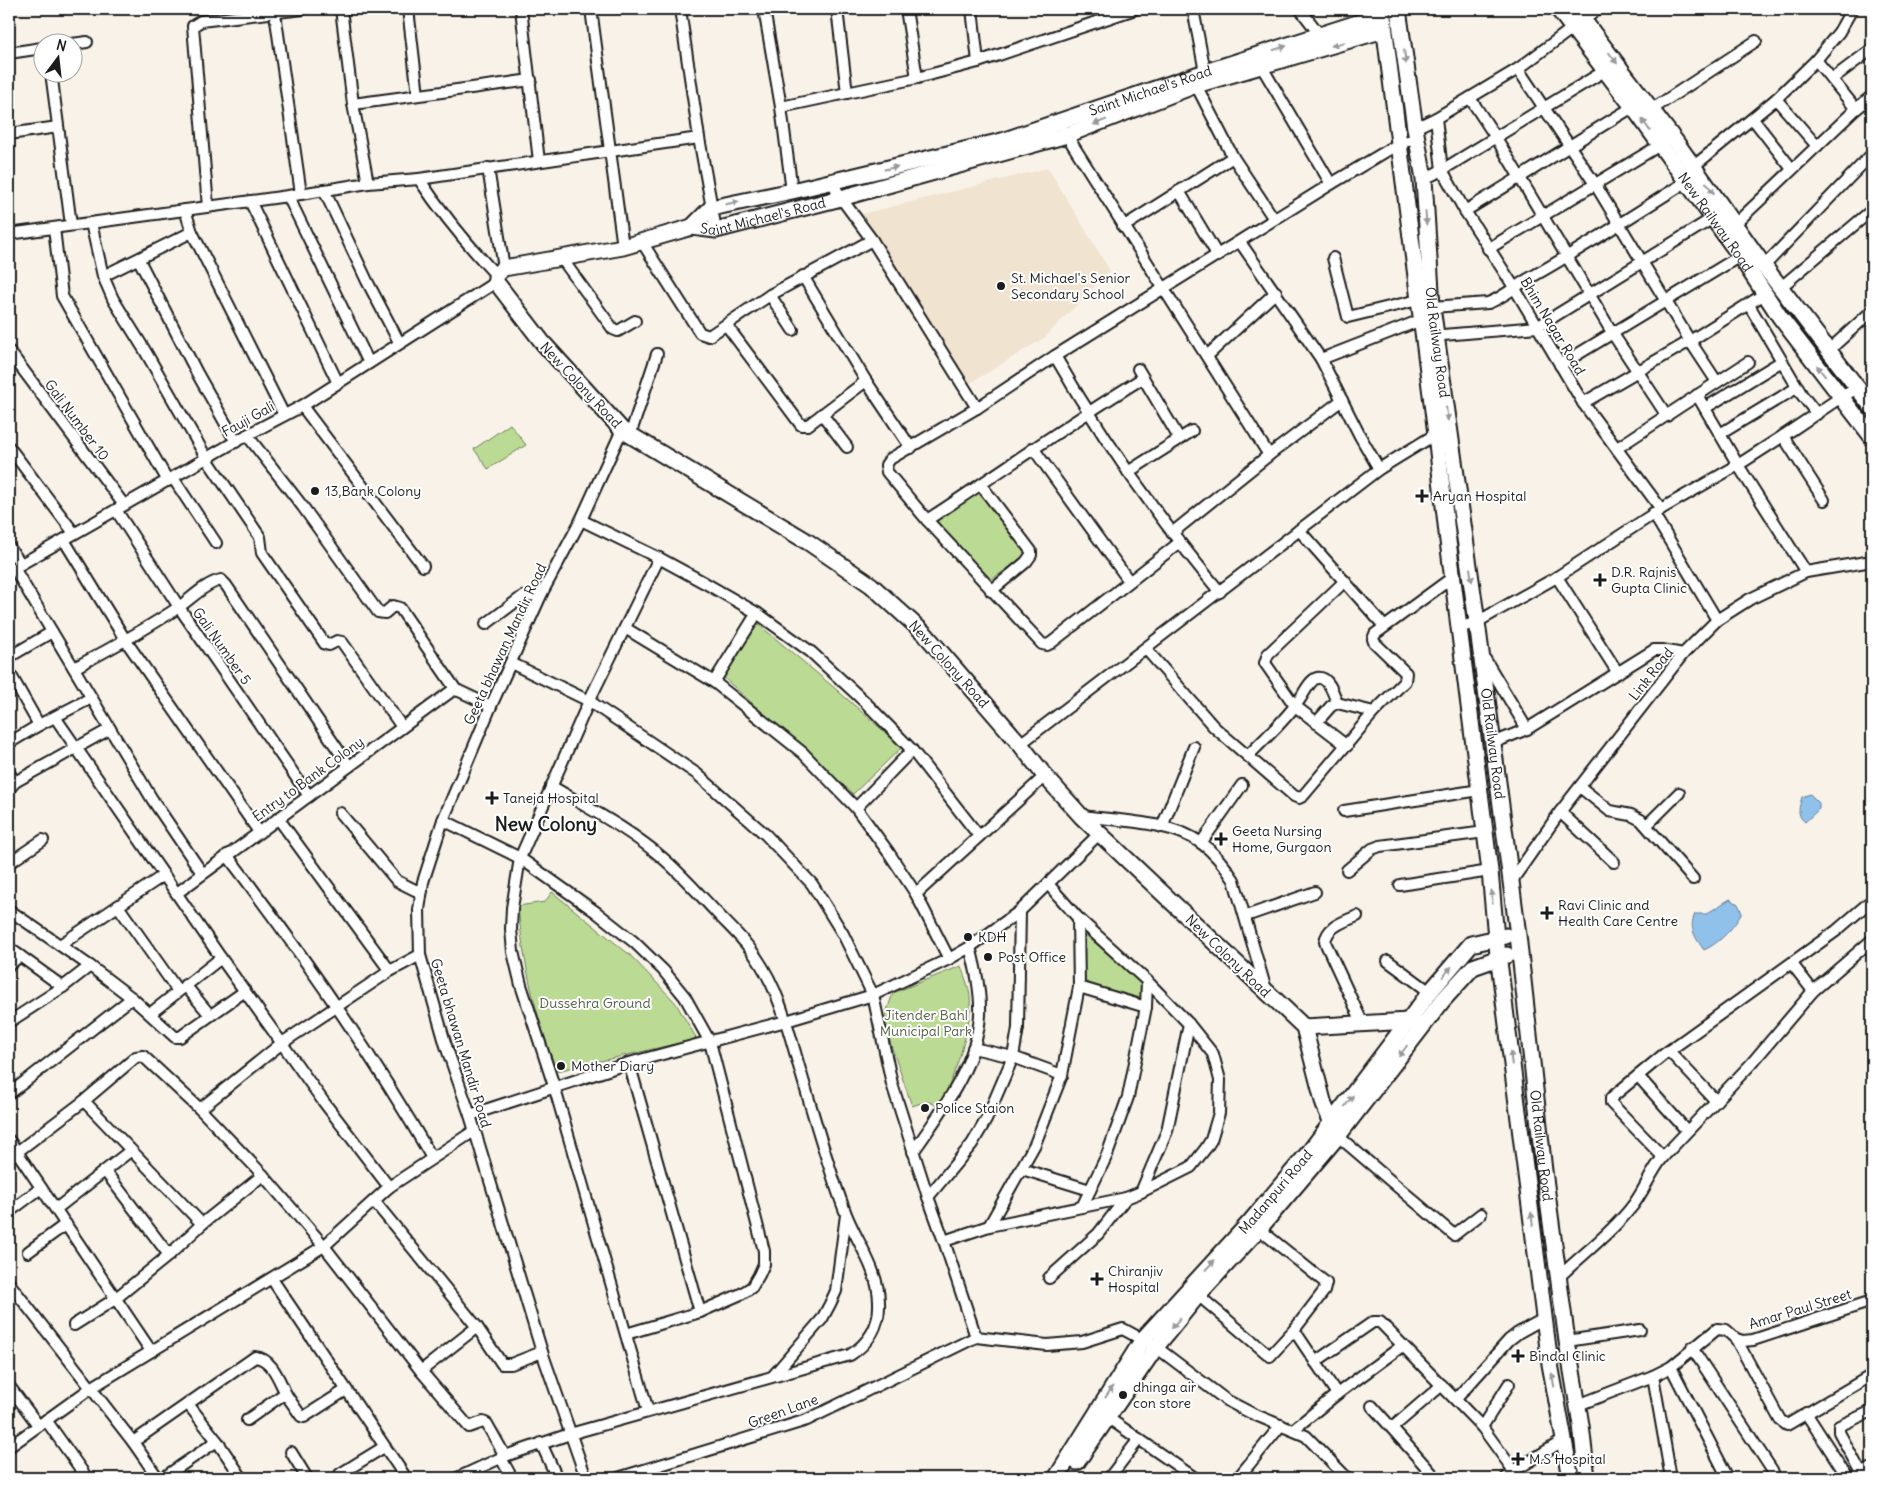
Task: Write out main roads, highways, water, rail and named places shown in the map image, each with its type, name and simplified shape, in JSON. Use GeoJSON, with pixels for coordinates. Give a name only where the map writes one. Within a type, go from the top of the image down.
{"type":"FeatureCollection","features":[{"type":"Feature","properties":{"kind":"water"},"geometry":{"type":"Polygon","coordinates":[[[1810,794],[1819,803],[1819,809],[1805,822],[1800,817],[1799,808],[1802,797],[1810,794]]]}},
{"type":"Feature","properties":{"kind":"water"},"geometry":{"type":"Polygon","coordinates":[[[1730,899],[1738,904],[1742,913],[1726,934],[1704,950],[1693,929],[1692,924],[1695,914],[1706,914],[1730,899]]]}},
{"type":"Feature","properties":{"kind":"place","name":"St. Michael's Senior Secondary School"},"geometry":{"type":"Point","coordinates":[1001,286]}},
{"type":"Feature","properties":{"kind":"place","name":"13,Bank Colony"},"geometry":{"type":"Point","coordinates":[315,491]}},
{"type":"Feature","properties":{"kind":"place","name":"Aryan Hospital"},"geometry":{"type":"Point","coordinates":[1422,496]}},
{"type":"Feature","properties":{"kind":"place","name":"D.R. Rajnis Gupta Clinic"},"geometry":{"type":"Point","coordinates":[1600,580]}},
{"type":"Feature","properties":{"kind":"place","name":"Taneja Hospital"},"geometry":{"type":"Point","coordinates":[492,798]}},
{"type":"Feature","properties":{"kind":"place","name":"Geeta Nursing Home, Gurgaon"},"geometry":{"type":"Point","coordinates":[1221,839]}},
{"type":"Feature","properties":{"kind":"place","name":"Ravi Clinic and Health Care Centre"},"geometry":{"type":"Point","coordinates":[1547,913]}},
{"type":"Feature","properties":{"kind":"place","name":"KDH"},"geometry":{"type":"Point","coordinates":[968,937]}},
{"type":"Feature","properties":{"kind":"place","name":"Post Office"},"geometry":{"type":"Point","coordinates":[988,957]}},
{"type":"Feature","properties":{"kind":"place","name":"Mother Diary"},"geometry":{"type":"Point","coordinates":[561,1066]}},
{"type":"Feature","properties":{"kind":"place","name":"Police Staion"},"geometry":{"type":"Point","coordinates":[925,1108]}},
{"type":"Feature","properties":{"kind":"place","name":"Chiranjiv Hospital"},"geometry":{"type":"Point","coordinates":[1097,1279]}},
{"type":"Feature","properties":{"kind":"place","name":"Bindal Clinic"},"geometry":{"type":"Point","coordinates":[1518,1356]}},
{"type":"Feature","properties":{"kind":"place","name":"dhinga air con store"},"geometry":{"type":"Point","coordinates":[1123,1395]}},
{"type":"Feature","properties":{"kind":"place","name":"M.S Hospital"},"geometry":{"type":"Point","coordinates":[1518,1459]}},
{"type":"Feature","properties":{"kind":"district","name":"New Colony"},"geometry":{"type":"Point","coordinates":[546,824]}},
{"type":"Feature","properties":{"kind":"park label","name":"Dussehra Ground"},"geometry":{"type":"Point","coordinates":[595,1003]}},
{"type":"Feature","properties":{"kind":"park label","name":"Jitender Bahl Municipal Park"},"geometry":{"type":"Point","coordinates":[926,1024]}}]}
